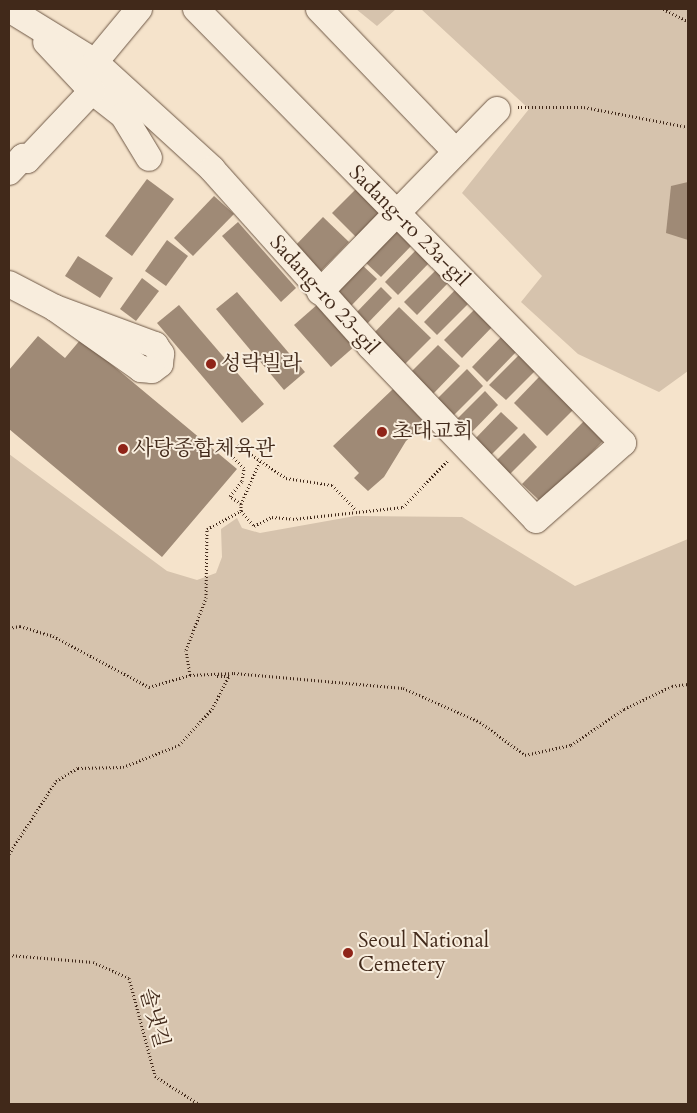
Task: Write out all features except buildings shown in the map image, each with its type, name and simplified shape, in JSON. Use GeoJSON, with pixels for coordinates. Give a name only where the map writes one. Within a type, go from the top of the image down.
{"type":"FeatureCollection","features":[{"type":"Feature","properties":{"kind":"street"},"geometry":{"type":"LineString","coordinates":[[95,62],[139,9]]}},
{"type":"Feature","properties":{"kind":"street","name":"Sadang-ro 23a-gil"},"geometry":{"type":"LineString","coordinates":[[196,9],[623,443]]}},
{"type":"Feature","properties":{"kind":"street"},"geometry":{"type":"LineString","coordinates":[[319,9],[456,152]]}},
{"type":"Feature","properties":{"kind":"street"},"geometry":{"type":"LineString","coordinates":[[14,14],[92,92],[124,115],[149,158]]}},
{"type":"Feature","properties":{"kind":"street","name":"Sadang-ro 23-gil"},"geometry":{"type":"LineString","coordinates":[[14,14],[95,62],[212,169],[320,292],[536,520],[623,443]]}},
{"type":"Feature","properties":{"kind":"street"},"geometry":{"type":"LineString","coordinates":[[9,172],[23,157],[27,160],[92,92]]}},
{"type":"Feature","properties":{"kind":"street"},"geometry":{"type":"LineString","coordinates":[[320,292],[497,110]]}},
{"type":"Feature","properties":{"kind":"street"},"geometry":{"type":"LineString","coordinates":[[9,284],[55,308]]}},
{"type":"Feature","properties":{"kind":"path"},"geometry":{"type":"LineString","coordinates":[[663,9],[688,21]]}},
{"type":"Feature","properties":{"kind":"path"},"geometry":{"type":"LineString","coordinates":[[497,110],[584,108],[688,127]]}},
{"type":"Feature","properties":{"kind":"path"},"geometry":{"type":"LineString","coordinates":[[218,442],[244,468],[242,481],[230,496],[241,504]]}},
{"type":"Feature","properties":{"kind":"path"},"geometry":{"type":"LineString","coordinates":[[237,444],[286,478],[332,485],[355,509]]}},
{"type":"Feature","properties":{"kind":"path"},"geometry":{"type":"LineString","coordinates":[[240,511],[254,526],[272,517],[293,519],[355,509],[403,507],[464,444]]}},
{"type":"Feature","properties":{"kind":"path"},"geometry":{"type":"LineString","coordinates":[[240,511],[241,504],[260,461]]}},
{"type":"Feature","properties":{"kind":"path"},"geometry":{"type":"LineString","coordinates":[[190,675],[186,650],[206,598],[207,529],[240,511]]}},
{"type":"Feature","properties":{"kind":"path"},"geometry":{"type":"LineString","coordinates":[[9,628],[20,626],[54,636],[148,687],[190,675],[304,676],[403,688],[480,722],[525,755],[571,745],[624,709],[672,686],[688,684]]}},
{"type":"Feature","properties":{"kind":"path"},"geometry":{"type":"LineString","coordinates":[[9,854],[56,781],[78,768],[122,767],[179,745],[196,728],[228,676],[200,676],[187,671],[190,675]]}},
{"type":"Feature","properties":{"kind":"path","name":"솔냇길"},"geometry":{"type":"LineString","coordinates":[[9,955],[93,962],[128,978],[155,1076],[198,1104]]}},
{"type":"Feature","properties":{"kind":"shaded area"},"geometry":{"type":"Polygon","coordinates":[[[356,9],[396,9],[377,26],[356,9]]]}},
{"type":"Feature","properties":{"kind":"shaded area"},"geometry":{"type":"Polygon","coordinates":[[[421,9],[688,9],[688,371],[659,392],[578,354],[521,302],[542,276],[462,193],[529,109],[421,9]]]}},
{"type":"Feature","properties":{"kind":"shaded area","name":"Seoul National Cemetery"},"geometry":{"type":"Polygon","coordinates":[[[9,454],[167,571],[197,580],[216,573],[222,557],[221,529],[237,518],[242,528],[260,533],[355,516],[462,517],[575,586],[688,539],[688,1104],[9,1104],[9,454]]]}},
{"type":"Feature","properties":{"kind":"place","name":"성락빌라"},"geometry":{"type":"Point","coordinates":[211,364]}},
{"type":"Feature","properties":{"kind":"place","name":"초대교회"},"geometry":{"type":"Point","coordinates":[382,432]}},
{"type":"Feature","properties":{"kind":"place","name":"사당종합체육관"},"geometry":{"type":"Point","coordinates":[123,449]}},
{"type":"Feature","properties":{"kind":"place","name":"Seoul National Cemetery"},"geometry":{"type":"Point","coordinates":[348,953]}}]}
